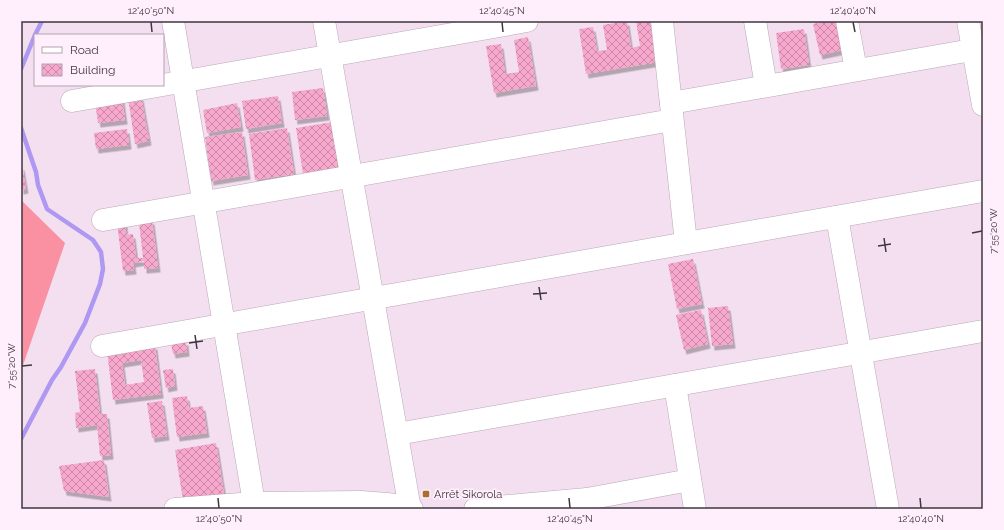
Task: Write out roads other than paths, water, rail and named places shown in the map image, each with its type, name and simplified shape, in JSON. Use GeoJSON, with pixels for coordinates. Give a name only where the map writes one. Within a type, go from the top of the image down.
{"type":"FeatureCollection","features":[{"type":"Feature","properties":{"kind":"street"},"geometry":{"type":"LineString","coordinates":[[173,21],[254,506]]}},
{"type":"Feature","properties":{"kind":"street"},"geometry":{"type":"LineString","coordinates":[[175,509],[361,502],[411,508],[324,21]]}},
{"type":"Feature","properties":{"kind":"street"},"geometry":{"type":"LineString","coordinates":[[164,85],[527,21]]}},
{"type":"Feature","properties":{"kind":"street"},"geometry":{"type":"LineString","coordinates":[[662,21],[686,243]]}},
{"type":"Feature","properties":{"kind":"street"},"geometry":{"type":"LineString","coordinates":[[755,21],[766,86]]}},
{"type":"Feature","properties":{"kind":"street"},"geometry":{"type":"LineString","coordinates":[[848,21],[856,70]]}},
{"type":"Feature","properties":{"kind":"street"},"geometry":{"type":"LineString","coordinates":[[968,21],[978,49],[983,105]]}},
{"type":"Feature","properties":{"kind":"street"},"geometry":{"type":"LineString","coordinates":[[103,220],[352,176],[672,111],[766,86],[978,49]]}},
{"type":"Feature","properties":{"kind":"street"},"geometry":{"type":"LineString","coordinates":[[72,101],[160,86]]}},
{"type":"Feature","properties":{"kind":"street"},"geometry":{"type":"LineString","coordinates":[[102,346],[983,191]]}},
{"type":"Feature","properties":{"kind":"street"},"geometry":{"type":"LineString","coordinates":[[836,217],[888,509]]}},
{"type":"Feature","properties":{"kind":"street"},"geometry":{"type":"LineString","coordinates":[[397,434],[983,331]]}},
{"type":"Feature","properties":{"kind":"street"},"geometry":{"type":"LineString","coordinates":[[675,385],[695,509]]}},
{"type":"Feature","properties":{"kind":"street"},"geometry":{"type":"LineString","coordinates":[[476,509],[587,499],[690,480]]}},
{"type":"Feature","properties":{"kind":"waterway"},"geometry":{"type":"LineString","coordinates":[[36,34],[42,21]]}},
{"type":"Feature","properties":{"kind":"waterway"},"geometry":{"type":"LineString","coordinates":[[21,69],[34,37]]}},
{"type":"Feature","properties":{"kind":"waterway"},"geometry":{"type":"LineString","coordinates":[[21,128],[36,172],[38,185],[47,209],[93,240],[101,252],[103,269],[100,284],[85,323],[61,367],[52,380],[21,439]]}},
{"type":"Feature","properties":{"kind":"place","name":"Arrêt Sikorola"},"geometry":{"type":"Point","coordinates":[426,494]}}]}
